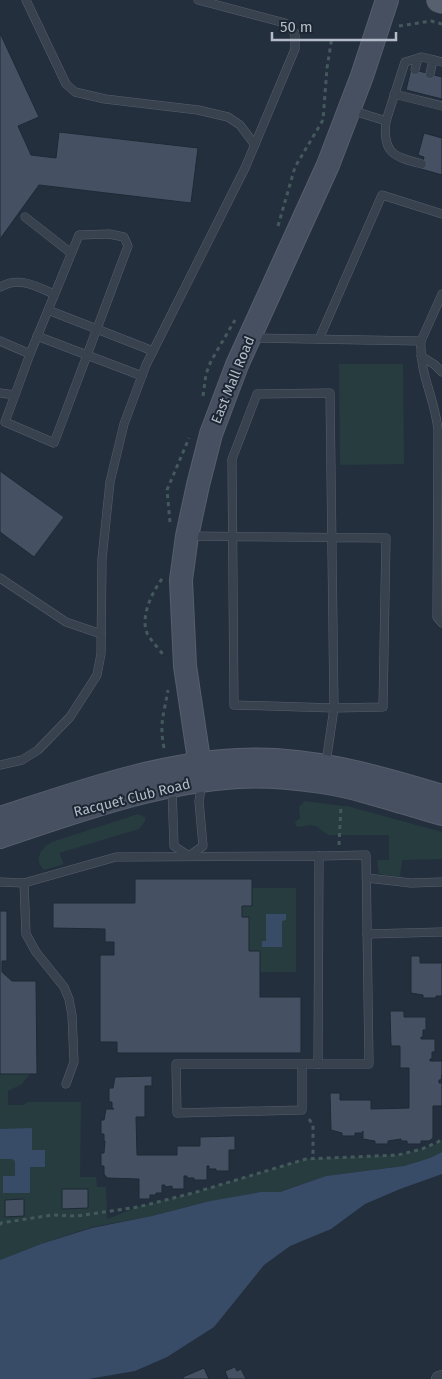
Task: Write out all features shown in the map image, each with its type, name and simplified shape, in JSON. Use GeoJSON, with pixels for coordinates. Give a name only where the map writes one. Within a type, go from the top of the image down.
{"type":"FeatureCollection","features":[{"type":"Feature","properties":{"kind":"street","name":"East Mall Road"},"geometry":{"type":"LineString","coordinates":[[201,772],[185,666],[181,580],[187,536],[198,485],[212,434],[237,365],[328,165],[350,110],[387,0]]}},
{"type":"Feature","properties":{"kind":"street","name":"Racquet Club Road"},"geometry":{"type":"LineString","coordinates":[[0,836],[99,804],[172,786],[201,772],[239,760],[288,761],[326,765],[378,777],[442,796]]}},
{"type":"Feature","properties":{"kind":"street","name":"Racquet Club Road"},"geometry":{"type":"LineString","coordinates":[[0,818],[140,775],[201,772],[240,777],[286,778],[323,782],[373,793],[442,814]]}},
{"type":"Feature","properties":{"kind":"lane"},"geometry":{"type":"LineString","coordinates":[[26,0],[66,84],[75,92],[105,99],[198,110],[228,117],[240,125],[255,145]]}},
{"type":"Feature","properties":{"kind":"lane"},"geometry":{"type":"LineString","coordinates":[[0,766],[22,760],[38,750],[70,717],[97,675],[101,654],[102,559],[110,482],[124,424],[153,351],[245,168],[295,49],[295,33],[286,23],[198,0]]}},
{"type":"Feature","properties":{"kind":"lane"},"geometry":{"type":"LineString","coordinates":[[422,164],[400,158],[390,150],[385,138],[386,121],[405,62],[422,57],[442,62]]}},
{"type":"Feature","properties":{"kind":"lane"},"geometry":{"type":"LineString","coordinates":[[415,70],[418,58]]}},
{"type":"Feature","properties":{"kind":"lane"},"geometry":{"type":"LineString","coordinates":[[430,74],[434,60]]}},
{"type":"Feature","properties":{"kind":"lane"},"geometry":{"type":"LineString","coordinates":[[394,94],[409,94],[442,106]]}},
{"type":"Feature","properties":{"kind":"lane"},"geometry":{"type":"LineString","coordinates":[[350,110],[386,121]]}},
{"type":"Feature","properties":{"kind":"lane"},"geometry":{"type":"LineString","coordinates":[[319,339],[382,195],[442,214]]}},
{"type":"Feature","properties":{"kind":"lane"},"geometry":{"type":"LineString","coordinates":[[25,217],[71,253]]}},
{"type":"Feature","properties":{"kind":"lane"},"geometry":{"type":"LineString","coordinates":[[109,234],[124,237],[128,246],[54,444],[5,422],[71,253],[79,235],[109,234]]}},
{"type":"Feature","properties":{"kind":"lane"},"geometry":{"type":"LineString","coordinates":[[0,287],[15,281],[31,284],[54,294]]}},
{"type":"Feature","properties":{"kind":"lane"},"geometry":{"type":"LineString","coordinates":[[442,294],[421,340],[424,376],[441,444],[437,617],[442,623]]}},
{"type":"Feature","properties":{"kind":"lane"},"geometry":{"type":"LineString","coordinates":[[48,310],[153,351]]}},
{"type":"Feature","properties":{"kind":"lane"},"geometry":{"type":"LineString","coordinates":[[37,336],[142,376]]}},
{"type":"Feature","properties":{"kind":"lane"},"geometry":{"type":"LineString","coordinates":[[250,338],[421,340]]}},
{"type":"Feature","properties":{"kind":"lane"},"geometry":{"type":"LineString","coordinates":[[0,340],[30,354]]}},
{"type":"Feature","properties":{"kind":"lane"},"geometry":{"type":"LineString","coordinates":[[421,356],[442,372]]}},
{"type":"Feature","properties":{"kind":"lane"},"geometry":{"type":"LineString","coordinates":[[187,536],[232,537],[332,537],[386,538],[382,707],[334,708],[234,705],[232,537],[232,459],[257,394],[330,392],[332,537],[334,708],[326,765]]}},
{"type":"Feature","properties":{"kind":"lane"},"geometry":{"type":"LineString","coordinates":[[0,393],[15,395]]}},
{"type":"Feature","properties":{"kind":"lane"},"geometry":{"type":"LineString","coordinates":[[0,578],[66,622],[101,634]]}},
{"type":"Feature","properties":{"kind":"lane"},"geometry":{"type":"LineString","coordinates":[[189,856],[203,846],[199,801],[201,772]]}},
{"type":"Feature","properties":{"kind":"lane"},"geometry":{"type":"LineString","coordinates":[[172,786],[174,846],[189,856]]}},
{"type":"Feature","properties":{"kind":"lane"},"geometry":{"type":"LineString","coordinates":[[0,882],[24,883],[116,857],[366,855],[369,1064],[302,1064],[176,1064],[177,1112],[302,1110],[302,1064]]}},
{"type":"Feature","properties":{"kind":"lane"},"geometry":{"type":"LineString","coordinates":[[318,1064],[319,856]]}},
{"type":"Feature","properties":{"kind":"lane"},"geometry":{"type":"LineString","coordinates":[[367,878],[411,883],[442,882]]}},
{"type":"Feature","properties":{"kind":"lane"},"geometry":{"type":"LineString","coordinates":[[24,883],[26,934],[36,952],[64,987],[69,1000],[72,1015],[74,1062],[66,1084]]}},
{"type":"Feature","properties":{"kind":"lane"},"geometry":{"type":"LineString","coordinates":[[367,934],[442,932]]}},
{"type":"Feature","properties":{"kind":"path"},"geometry":{"type":"LineString","coordinates":[[390,28],[431,21],[442,24]]}},
{"type":"Feature","properties":{"kind":"path"},"geometry":{"type":"LineString","coordinates":[[338,855],[341,806]]}},
{"type":"Feature","properties":{"kind":"path"},"geometry":{"type":"LineString","coordinates":[[302,1110],[313,1125],[313,1159]]}},
{"type":"Feature","properties":{"kind":"path"},"geometry":{"type":"LineString","coordinates":[[0,1225],[1,1223],[52,1215],[77,1216],[138,1207],[193,1193],[306,1159],[398,1155],[422,1149],[442,1139]]}},
{"type":"Feature","properties":{"kind":"green space"},"geometry":{"type":"Polygon","coordinates":[[[339,364],[403,364],[404,464],[340,465],[339,364]]]}},
{"type":"Feature","properties":{"kind":"green space"},"geometry":{"type":"Polygon","coordinates":[[[305,801],[351,807],[442,832],[442,859],[402,860],[400,877],[379,874],[377,860],[389,860],[389,835],[328,835],[316,826],[296,826],[295,822],[300,818],[299,807],[305,801]]]}},
{"type":"Feature","properties":{"kind":"green space"},"geometry":{"type":"Polygon","coordinates":[[[138,814],[145,817],[145,821],[139,829],[59,853],[64,864],[44,870],[41,866],[39,862],[40,854],[52,842],[138,814]]]}},
{"type":"Feature","properties":{"kind":"green space"},"geometry":{"type":"Polygon","coordinates":[[[252,888],[296,888],[296,972],[260,972],[249,951],[249,917],[242,917],[242,906],[252,905],[252,888]]]}},
{"type":"Feature","properties":{"kind":"green space"},"geometry":{"type":"Polygon","coordinates":[[[0,1074],[30,1074],[22,1084],[8,1091],[8,1105],[23,1105],[28,1102],[81,1102],[80,1177],[96,1177],[97,1187],[106,1187],[107,1219],[138,1207],[193,1193],[306,1159],[398,1155],[422,1149],[438,1143],[442,1139],[442,1152],[404,1166],[326,1176],[279,1192],[261,1192],[210,1201],[152,1216],[92,1227],[0,1260],[0,1074]]]}},
{"type":"Feature","properties":{"kind":"water"},"geometry":{"type":"Polygon","coordinates":[[[266,914],[286,914],[286,920],[282,921],[282,947],[262,947],[262,941],[266,941],[266,914]]]}},
{"type":"Feature","properties":{"kind":"water"},"geometry":{"type":"Polygon","coordinates":[[[32,1128],[32,1150],[45,1150],[45,1167],[30,1167],[30,1193],[3,1193],[3,1176],[15,1176],[15,1161],[12,1159],[0,1159],[0,1129],[32,1128]]]}},
{"type":"Feature","properties":{"kind":"water"},"geometry":{"type":"Polygon","coordinates":[[[442,1152],[442,1174],[365,1204],[331,1229],[290,1246],[264,1265],[214,1327],[167,1357],[135,1371],[88,1379],[0,1379],[0,1260],[41,1244],[92,1228],[152,1216],[210,1201],[261,1192],[280,1192],[326,1176],[404,1166],[442,1152]]]}},
{"type":"Feature","properties":{"kind":"building"},"geometry":{"type":"Polygon","coordinates":[[[0,33],[39,117],[18,126],[31,155],[56,158],[59,132],[198,148],[191,203],[39,185],[0,239],[0,33]]]}},
{"type":"Feature","properties":{"kind":"building"},"geometry":{"type":"Polygon","coordinates":[[[411,69],[442,77],[442,99],[406,90],[411,69]]]}},
{"type":"Feature","properties":{"kind":"building"},"geometry":{"type":"Polygon","coordinates":[[[424,133],[442,138],[442,175],[421,169],[424,157],[418,155],[424,133]]]}},
{"type":"Feature","properties":{"kind":"building"},"geometry":{"type":"Polygon","coordinates":[[[0,471],[64,517],[34,557],[0,532],[0,471]]]}},
{"type":"Feature","properties":{"kind":"building"},"geometry":{"type":"Polygon","coordinates":[[[135,879],[252,879],[252,906],[242,906],[242,917],[249,917],[249,951],[260,951],[260,997],[301,997],[301,1053],[117,1053],[117,1042],[100,1042],[100,955],[114,955],[114,942],[105,942],[105,929],[53,928],[53,903],[135,903],[135,879]]]}},
{"type":"Feature","properties":{"kind":"building"},"geometry":{"type":"Polygon","coordinates":[[[0,911],[7,911],[7,961],[2,961],[2,972],[12,981],[36,981],[37,1074],[0,1074],[0,911]]]}},
{"type":"Feature","properties":{"kind":"building"},"geometry":{"type":"Polygon","coordinates":[[[411,956],[420,956],[420,963],[442,963],[442,996],[423,998],[423,995],[411,993],[411,956]]]}},
{"type":"Feature","properties":{"kind":"building"},"geometry":{"type":"Polygon","coordinates":[[[390,1011],[404,1011],[404,1017],[426,1017],[426,1030],[423,1030],[423,1037],[421,1039],[435,1039],[435,1052],[432,1052],[432,1059],[430,1061],[442,1061],[442,1074],[439,1083],[442,1083],[442,1106],[433,1106],[433,1138],[429,1141],[421,1141],[421,1144],[407,1144],[407,1141],[401,1141],[401,1139],[388,1141],[388,1144],[375,1144],[375,1141],[363,1139],[363,1131],[362,1133],[355,1133],[355,1136],[342,1136],[342,1133],[331,1130],[330,1093],[340,1093],[340,1100],[371,1100],[371,1109],[409,1108],[409,1068],[400,1068],[400,1046],[391,1046],[390,1011]]]}},
{"type":"Feature","properties":{"kind":"building"},"geometry":{"type":"Polygon","coordinates":[[[152,1076],[152,1086],[145,1086],[145,1117],[136,1117],[137,1155],[177,1155],[177,1146],[200,1146],[200,1137],[235,1136],[235,1150],[229,1150],[229,1171],[216,1171],[216,1169],[209,1169],[209,1166],[207,1166],[207,1180],[194,1180],[194,1178],[184,1176],[184,1189],[172,1189],[172,1186],[165,1187],[165,1185],[162,1185],[162,1193],[150,1195],[150,1199],[139,1199],[139,1179],[107,1178],[104,1174],[104,1166],[101,1166],[101,1153],[104,1153],[105,1141],[104,1134],[101,1134],[101,1120],[104,1120],[106,1109],[114,1109],[112,1108],[112,1102],[109,1102],[109,1088],[113,1088],[115,1077],[152,1076]]]}},
{"type":"Feature","properties":{"kind":"building"},"geometry":{"type":"Polygon","coordinates":[[[62,1189],[88,1189],[88,1208],[62,1209],[62,1189]]]}},
{"type":"Feature","properties":{"kind":"building"},"geometry":{"type":"Polygon","coordinates":[[[24,1199],[24,1216],[5,1217],[5,1200],[24,1199]]]}},
{"type":"Feature","properties":{"kind":"building"},"geometry":{"type":"Polygon","coordinates":[[[235,1367],[237,1371],[241,1369],[246,1379],[228,1379],[225,1371],[235,1367]]]}},
{"type":"Feature","properties":{"kind":"building"},"geometry":{"type":"Polygon","coordinates":[[[204,1368],[209,1379],[184,1379],[183,1377],[204,1368]]]}}]}
